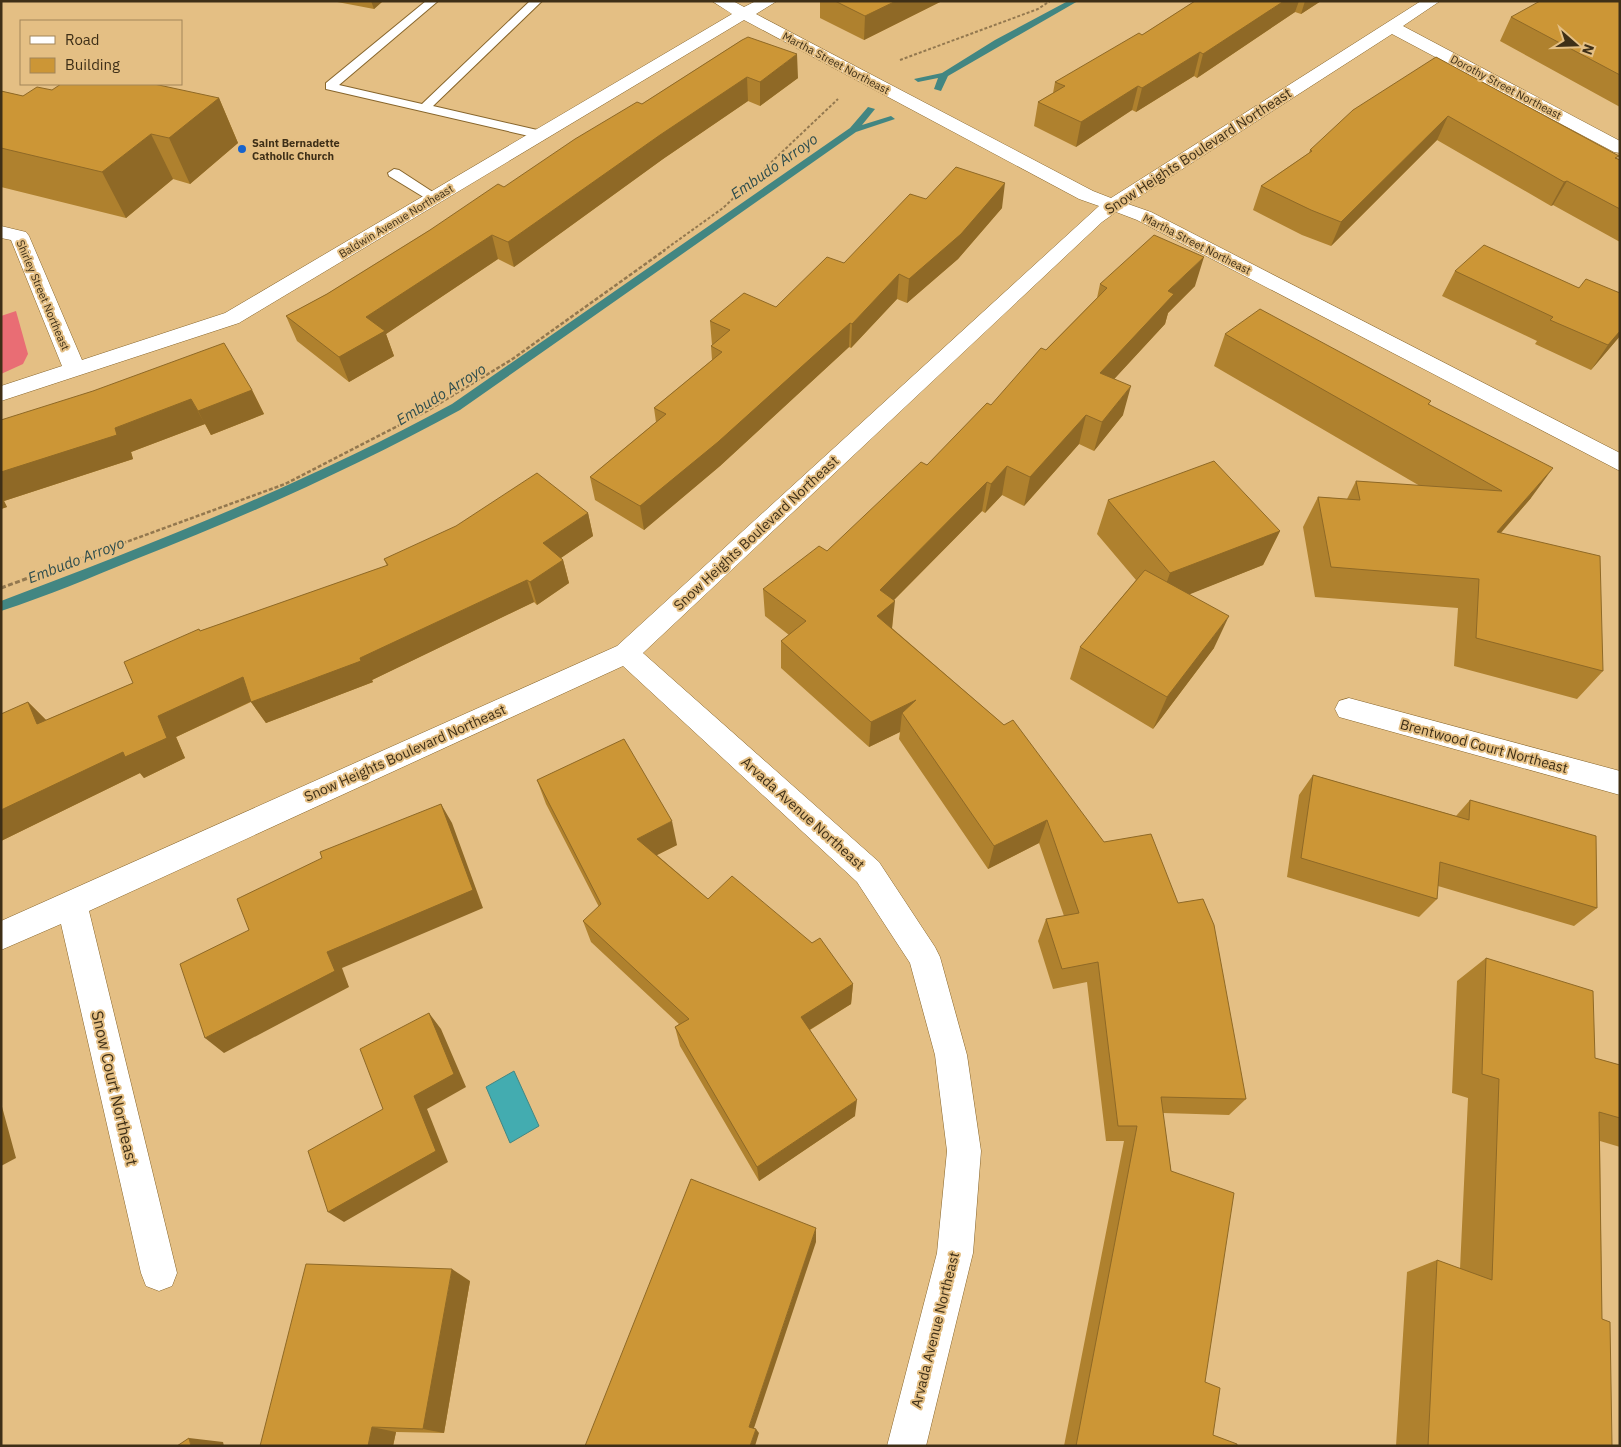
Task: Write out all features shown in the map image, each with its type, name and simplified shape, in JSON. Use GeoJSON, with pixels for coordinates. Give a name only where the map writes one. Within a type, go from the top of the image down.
{"type":"FeatureCollection","features":[{"type":"Feature","properties":{"kind":"street","name":"Martha Street Northeast"},"geometry":{"type":"LineString","coordinates":[[720,1],[1086,195],[1153,220],[1620,463]]}},
{"type":"Feature","properties":{"kind":"street","name":"Baldwin Avenue Northeast"},"geometry":{"type":"LineString","coordinates":[[1,394],[232,318],[744,14],[770,1]]}},
{"type":"Feature","properties":{"kind":"street","name":"Snow Heights Boulevard Northeast"},"geometry":{"type":"LineString","coordinates":[[1,936],[626,653],[1080,232],[1113,204],[1432,1]]}},
{"type":"Feature","properties":{"kind":"street","name":"Dorothy Street Northeast"},"geometry":{"type":"LineString","coordinates":[[1392,27],[1620,148]]}},
{"type":"Feature","properties":{"kind":"street","name":"Shirley Street Northeast"},"geometry":{"type":"LineString","coordinates":[[1,232],[19,236],[75,370]]}},
{"type":"Feature","properties":{"kind":"street","name":"Arvada Avenue Northeast"},"geometry":{"type":"LineString","coordinates":[[626,653],[868,872],[924,957],[951,1055],[964,1151],[955,1253],[906,1446]]}},
{"type":"Feature","properties":{"kind":"street","name":"Brentwood Court Northeast"},"geometry":{"type":"LineString","coordinates":[[1349,709],[1620,783]]}},
{"type":"Feature","properties":{"kind":"street","name":"Snow Court Northeast"},"geometry":{"type":"LineString","coordinates":[[72,904],[159,1272]]}},
{"type":"Feature","properties":{"kind":"lane"},"geometry":{"type":"LineString","coordinates":[[432,1],[330,86],[542,135]]}},
{"type":"Feature","properties":{"kind":"lane"},"geometry":{"type":"LineString","coordinates":[[424,108],[538,1]]}},
{"type":"Feature","properties":{"kind":"lane"},"geometry":{"type":"LineString","coordinates":[[394,173],[435,198]]}},
{"type":"Feature","properties":{"kind":"path"},"geometry":{"type":"LineString","coordinates":[[1,588],[285,484],[427,411],[511,360],[723,208],[863,77],[879,68],[1038,9],[1050,1]]}},
{"type":"Feature","properties":{"kind":"shaded area"},"geometry":{"type":"Polygon","coordinates":[[[16,311],[28,354],[23,364],[1,374],[1,316],[16,311]]]}},
{"type":"Feature","properties":{"kind":"water"},"geometry":{"type":"Polygon","coordinates":[[[514,1071],[539,1126],[510,1143],[486,1087],[514,1071]]]}},
{"type":"Feature","properties":{"kind":"building"},"geometry":{"type":"Polygon","coordinates":[[[835,1],[896,1],[865,16],[835,1]]]}},
{"type":"Feature","properties":{"kind":"building"},"geometry":{"type":"Polygon","coordinates":[[[1195,1],[1284,1],[1203,54],[1200,52],[1142,88],[1138,86],[1081,122],[1038,102],[1065,86],[1055,82],[1139,33],[1142,35],[1195,1]]]}},
{"type":"Feature","properties":{"kind":"building"},"geometry":{"type":"Polygon","coordinates":[[[1540,1],[1620,1],[1620,75],[1511,17],[1540,1]]]}},
{"type":"Feature","properties":{"kind":"building"},"geometry":{"type":"Polygon","coordinates":[[[748,37],[797,54],[760,82],[747,77],[660,135],[508,242],[492,235],[366,317],[385,331],[339,357],[286,316],[327,294],[430,230],[498,184],[504,187],[575,139],[637,102],[642,104],[748,37]]]}},
{"type":"Feature","properties":{"kind":"building"},"geometry":{"type":"Polygon","coordinates":[[[1436,57],[1619,156],[1615,158],[1620,160],[1620,209],[1567,181],[1564,182],[1448,116],[1341,222],[1261,186],[1312,151],[1310,150],[1353,110],[1436,57]]]}},
{"type":"Feature","properties":{"kind":"building"},"geometry":{"type":"Polygon","coordinates":[[[60,85],[159,85],[219,98],[169,138],[151,134],[102,172],[1,148],[1,91],[23,96],[37,87],[52,90],[60,85]]]}},
{"type":"Feature","properties":{"kind":"building"},"geometry":{"type":"Polygon","coordinates":[[[956,167],[1005,183],[961,234],[909,279],[899,274],[852,324],[850,323],[718,442],[640,506],[590,477],[666,414],[654,408],[722,352],[711,346],[730,330],[710,321],[744,293],[776,307],[827,257],[844,263],[910,194],[926,199],[956,167]]]}},
{"type":"Feature","properties":{"kind":"building"},"geometry":{"type":"Polygon","coordinates":[[[1154,235],[1204,257],[1168,291],[1174,294],[1100,373],[1131,386],[1102,422],[1086,415],[1030,477],[1007,466],[991,484],[987,482],[880,590],[895,601],[877,616],[1004,725],[1013,720],[1104,842],[1151,834],[1178,903],[1203,899],[1214,925],[1246,1099],[1161,1097],[1171,1171],[1234,1193],[1205,1382],[1220,1388],[1213,1435],[1237,1444],[1237,1446],[1076,1446],[1137,1126],[1118,1126],[1098,962],[1062,969],[1046,919],[1079,913],[1047,820],[994,846],[902,713],[916,700],[871,722],[781,641],[806,621],[763,589],[819,546],[827,551],[921,462],[927,465],[987,403],[991,405],[1041,348],[1046,350],[1107,288],[1100,284],[1154,235]]]}},
{"type":"Feature","properties":{"kind":"building"},"geometry":{"type":"Polygon","coordinates":[[[1484,245],[1579,288],[1586,279],[1620,293],[1620,331],[1608,345],[1550,320],[1553,317],[1455,271],[1484,245]]]}},
{"type":"Feature","properties":{"kind":"building"},"geometry":{"type":"Polygon","coordinates":[[[1260,309],[1431,401],[1428,404],[1553,468],[1497,532],[1600,556],[1603,671],[1476,638],[1479,579],[1331,567],[1318,497],[1360,500],[1356,481],[1502,491],[1225,334],[1260,309]]]}},
{"type":"Feature","properties":{"kind":"building"},"geometry":{"type":"Polygon","coordinates":[[[224,343],[252,390],[198,411],[191,399],[115,428],[117,435],[1,472],[1,420],[93,391],[224,343]]]}},
{"type":"Feature","properties":{"kind":"building"},"geometry":{"type":"Polygon","coordinates":[[[1214,461],[1280,531],[1170,573],[1108,500],[1214,461]]]}},
{"type":"Feature","properties":{"kind":"building"},"geometry":{"type":"Polygon","coordinates":[[[537,473],[588,513],[543,543],[563,560],[530,582],[527,580],[360,658],[361,661],[251,702],[243,677],[158,716],[167,738],[125,757],[123,752],[1,810],[1,714],[28,702],[37,724],[133,683],[124,662],[199,629],[200,631],[388,565],[384,559],[456,526],[537,473]]]}},
{"type":"Feature","properties":{"kind":"building"},"geometry":{"type":"Polygon","coordinates":[[[1145,570],[1229,616],[1167,697],[1080,647],[1145,570]]]}},
{"type":"Feature","properties":{"kind":"building"},"geometry":{"type":"Polygon","coordinates":[[[624,739],[672,821],[637,839],[708,899],[732,876],[812,943],[820,938],[853,984],[801,1017],[857,1100],[757,1167],[675,1027],[689,1019],[583,921],[601,904],[537,780],[624,739]]]}},
{"type":"Feature","properties":{"kind":"building"},"geometry":{"type":"Polygon","coordinates":[[[1313,775],[1469,820],[1470,800],[1596,836],[1597,908],[1440,862],[1437,899],[1301,858],[1313,775]]]}},
{"type":"Feature","properties":{"kind":"building"},"geometry":{"type":"Polygon","coordinates":[[[441,804],[473,890],[327,952],[335,971],[205,1038],[180,964],[249,930],[237,899],[322,858],[320,852],[441,804]]]}},
{"type":"Feature","properties":{"kind":"building"},"geometry":{"type":"Polygon","coordinates":[[[1486,958],[1593,991],[1595,1058],[1620,1065],[1620,1118],[1599,1112],[1602,1319],[1610,1322],[1612,1446],[1428,1446],[1437,1260],[1492,1280],[1499,1079],[1482,1074],[1486,958]]]}},
{"type":"Feature","properties":{"kind":"building"},"geometry":{"type":"Polygon","coordinates":[[[429,1013],[454,1074],[414,1096],[436,1151],[328,1212],[308,1151],[383,1109],[360,1049],[429,1013]]]}},
{"type":"Feature","properties":{"kind":"building"},"geometry":{"type":"Polygon","coordinates":[[[691,1179],[816,1228],[749,1427],[756,1429],[750,1446],[585,1446],[691,1179]]]}},
{"type":"Feature","properties":{"kind":"building"},"geometry":{"type":"Polygon","coordinates":[[[306,1264],[452,1269],[423,1429],[372,1427],[368,1446],[260,1446],[306,1264]]]}},
{"type":"Feature","properties":{"kind":"building"},"geometry":{"type":"Polygon","coordinates":[[[189,1438],[191,1446],[177,1446],[189,1438]]]}},
{"type":"Feature","properties":{"kind":"waterway","name":"Embudo Arroyo"},"geometry":{"type":"LineString","coordinates":[[944,75],[998,42],[1074,1]]}},
{"type":"Feature","properties":{"kind":"waterway","name":"Embudo Arroyo"},"geometry":{"type":"LineString","coordinates":[[918,79],[944,75]]}},
{"type":"Feature","properties":{"kind":"waterway","name":"Embudo Arroyo"},"geometry":{"type":"LineString","coordinates":[[938,89],[944,75]]}},
{"type":"Feature","properties":{"kind":"waterway","name":"Embudo Arroyo"},"geometry":{"type":"LineString","coordinates":[[1,606],[233,516],[345,465],[456,407],[853,130],[871,109]]}},
{"type":"Feature","properties":{"kind":"waterway","name":"Embudo Arroyo"},"geometry":{"type":"LineString","coordinates":[[854,130],[891,119]]}},
{"type":"Feature","properties":{"kind":"place","name":"Saint Bernadette Catholic Church"},"geometry":{"type":"Point","coordinates":[242,149]}}]}
